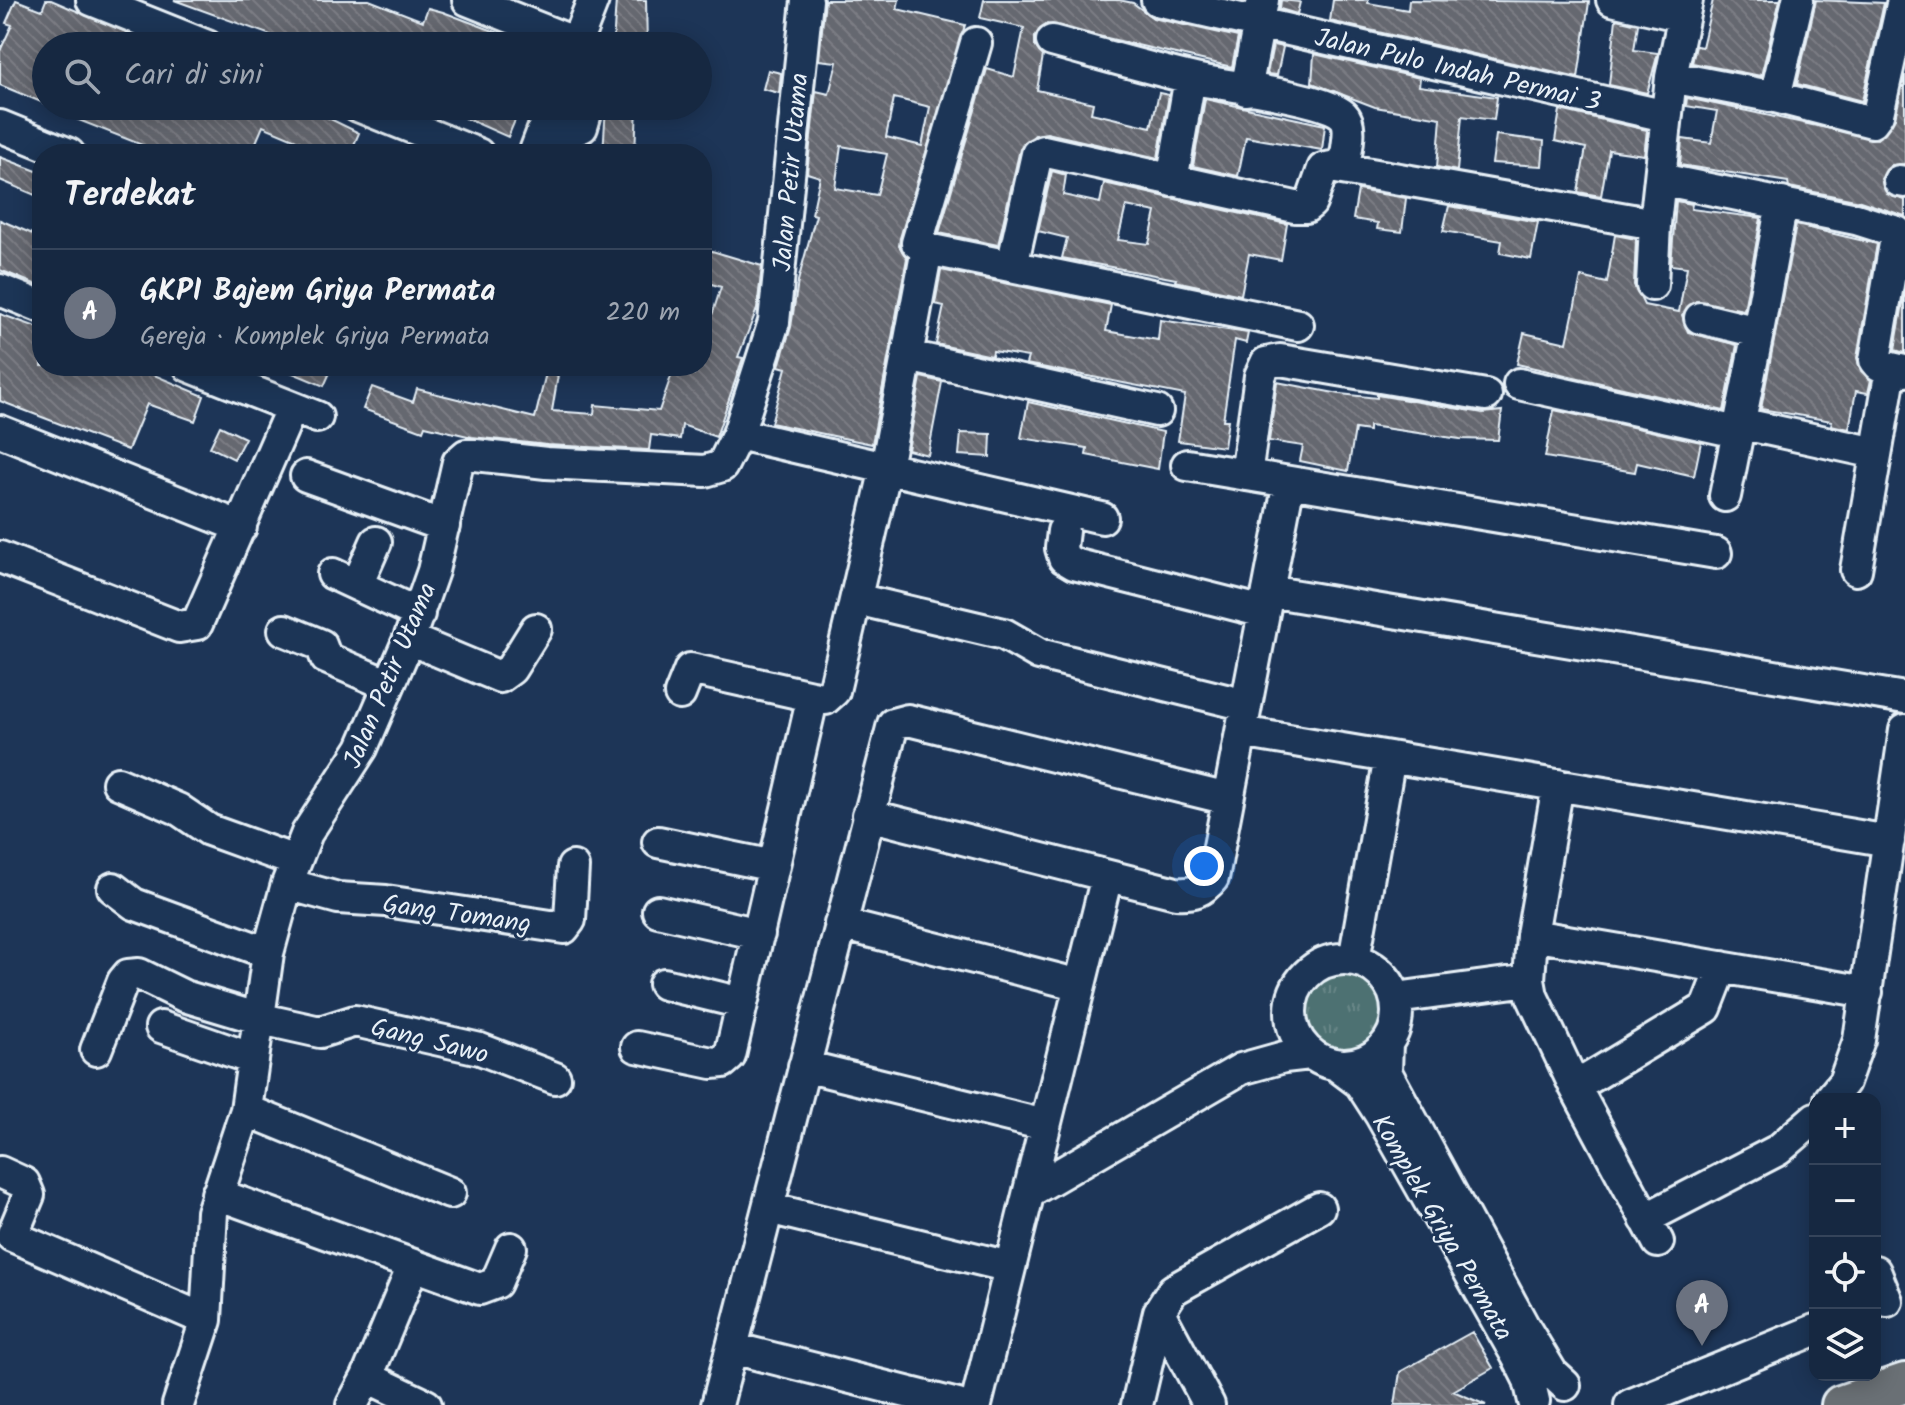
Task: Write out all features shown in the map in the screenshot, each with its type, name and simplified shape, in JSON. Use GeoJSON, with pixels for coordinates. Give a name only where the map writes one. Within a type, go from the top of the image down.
{"type":"FeatureCollection","features":[{"type":"Feature","properties":{"kind":"main road"},"geometry":{"type":"LineString","coordinates":[[1841,1405],[1905,1383]]}},
{"type":"Feature","properties":{"kind":"street"},"geometry":{"type":"LineString","coordinates":[[92,0],[172,32]]}},
{"type":"Feature","properties":{"kind":"street"},"geometry":{"type":"LineString","coordinates":[[468,0],[548,32]]}},
{"type":"Feature","properties":{"kind":"street"},"geometry":{"type":"LineString","coordinates":[[585,32],[594,0]]}},
{"type":"Feature","properties":{"kind":"street","name":"Jalan Petir Utama"},"geometry":{"type":"LineString","coordinates":[[178,1405],[206,1320],[209,1239],[217,1194],[246,1110],[268,953],[291,873],[307,833],[351,770],[414,626],[444,526],[454,472],[466,455],[546,463],[715,471],[722,466],[738,434],[774,322],[807,0]]}},
{"type":"Feature","properties":{"kind":"street","name":"Jalan Pulo Indah Permai 3"},"geometry":{"type":"LineString","coordinates":[[1157,0],[1260,12],[1666,116]]}},
{"type":"Feature","properties":{"kind":"street"},"geometry":{"type":"LineString","coordinates":[[1612,0],[1685,8],[1666,116],[1652,285]]}},
{"type":"Feature","properties":{"kind":"street"},"geometry":{"type":"LineString","coordinates":[[1775,97],[1798,0]]}},
{"type":"Feature","properties":{"kind":"street"},"geometry":{"type":"LineString","coordinates":[[1671,77],[1775,97],[1872,122],[1894,89],[1903,0]]}},
{"type":"Feature","properties":{"kind":"street"},"geometry":{"type":"LineString","coordinates":[[1246,90],[1260,12]]}},
{"type":"Feature","properties":{"kind":"street"},"geometry":{"type":"LineString","coordinates":[[1052,41],[1190,78],[1303,100],[1340,112],[1346,118],[1348,129],[1344,169]]}},
{"type":"Feature","properties":{"kind":"street"},"geometry":{"type":"LineString","coordinates":[[976,43],[917,243],[927,249],[1298,325]]}},
{"type":"Feature","properties":{"kind":"street"},"geometry":{"type":"LineString","coordinates":[[1172,181],[1190,78]]}},
{"type":"Feature","properties":{"kind":"street"},"geometry":{"type":"LineString","coordinates":[[393,120],[453,144]]}},
{"type":"Feature","properties":{"kind":"street"},"geometry":{"type":"LineString","coordinates":[[542,131],[565,134],[582,127],[584,120]]}},
{"type":"Feature","properties":{"kind":"street"},"geometry":{"type":"LineString","coordinates":[[0,126],[44,144]]}},
{"type":"Feature","properties":{"kind":"street"},"geometry":{"type":"LineString","coordinates":[[1012,266],[1037,154],[1051,151],[1172,181],[1302,208],[1311,203],[1323,169],[1344,169],[1655,224]]}},
{"type":"Feature","properties":{"kind":"street"},"geometry":{"type":"LineString","coordinates":[[1660,179],[1782,203],[1893,230],[1898,236],[1875,360],[1879,365],[1898,370],[1876,453],[1856,570]]}},
{"type":"Feature","properties":{"kind":"street"},"geometry":{"type":"LineString","coordinates":[[1725,496],[1782,203]]}},
{"type":"Feature","properties":{"kind":"street"},"geometry":{"type":"LineString","coordinates":[[680,694],[690,669],[825,699],[834,691],[886,468],[927,249]]}},
{"type":"Feature","properties":{"kind":"street"},"geometry":{"type":"LineString","coordinates":[[0,290],[32,303]]}},
{"type":"Feature","properties":{"kind":"street"},"geometry":{"type":"LineString","coordinates":[[1700,318],[1758,332]]}},
{"type":"Feature","properties":{"kind":"street"},"geometry":{"type":"LineString","coordinates":[[908,356],[1157,411]]}},
{"type":"Feature","properties":{"kind":"street"},"geometry":{"type":"LineString","coordinates":[[1246,475],[1260,376],[1266,363],[1280,360],[1486,395]]}},
{"type":"Feature","properties":{"kind":"street"},"geometry":{"type":"LineString","coordinates":[[0,557],[179,627],[191,626],[201,619],[241,527],[305,412],[214,376]]}},
{"type":"Feature","properties":{"kind":"street"},"geometry":{"type":"LineString","coordinates":[[1519,384],[1876,453]]}},
{"type":"Feature","properties":{"kind":"street"},"geometry":{"type":"LineString","coordinates":[[0,431],[241,527]]}},
{"type":"Feature","properties":{"kind":"street"},"geometry":{"type":"LineString","coordinates":[[738,434],[1102,518]]}},
{"type":"Feature","properties":{"kind":"street"},"geometry":{"type":"LineString","coordinates":[[1187,465],[1716,553]]}},
{"type":"Feature","properties":{"kind":"street"},"geometry":{"type":"LineString","coordinates":[[306,476],[444,526]]}},
{"type":"Feature","properties":{"kind":"street"},"geometry":{"type":"LineString","coordinates":[[868,815],[1176,893],[1191,894],[1204,889],[1213,878],[1289,482]]}},
{"type":"Feature","properties":{"kind":"street"},"geometry":{"type":"LineString","coordinates":[[1063,531],[1061,548],[1064,558],[1074,564],[1266,601],[1905,698]]}},
{"type":"Feature","properties":{"kind":"street"},"geometry":{"type":"LineString","coordinates":[[376,542],[345,579],[414,626],[500,677],[511,669],[536,629]]}},
{"type":"Feature","properties":{"kind":"street"},"geometry":{"type":"LineString","coordinates":[[856,599],[1004,634],[1039,654],[1243,719],[1390,757],[1889,841]]}},
{"type":"Feature","properties":{"kind":"street"},"geometry":{"type":"LineString","coordinates":[[284,630],[321,645],[326,658],[389,685]]}},
{"type":"Feature","properties":{"kind":"street"},"geometry":{"type":"LineString","coordinates":[[637,1047],[723,1062],[730,1056],[813,696]]}},
{"type":"Feature","properties":{"kind":"street"},"geometry":{"type":"LineString","coordinates":[[717,1405],[888,732],[900,720],[1228,799]]}},
{"type":"Feature","properties":{"kind":"street"},"geometry":{"type":"LineString","coordinates":[[1835,1093],[1844,1082],[1859,1040],[1905,730]]}},
{"type":"Feature","properties":{"kind":"street"},"geometry":{"type":"LineString","coordinates":[[1354,960],[1390,757]]}},
{"type":"Feature","properties":{"kind":"street"},"geometry":{"type":"LineString","coordinates":[[118,783],[178,809],[209,830],[291,873]]}},
{"type":"Feature","properties":{"kind":"street"},"geometry":{"type":"LineString","coordinates":[[1558,785],[1532,935],[1529,980],[1532,996],[1575,1087],[1652,1230],[1778,1150],[1809,1123]]}},
{"type":"Feature","properties":{"kind":"street"},"geometry":{"type":"LineString","coordinates":[[658,842],[774,866]]}},
{"type":"Feature","properties":{"kind":"street","name":"Gang Tomang"},"geometry":{"type":"LineString","coordinates":[[291,873],[338,898],[386,901],[564,928],[570,920],[573,867]]}},
{"type":"Feature","properties":{"kind":"street"},"geometry":{"type":"LineString","coordinates":[[976,1405],[1107,876]]}},
{"type":"Feature","properties":{"kind":"street"},"geometry":{"type":"LineString","coordinates":[[113,888],[134,904],[268,953]]}},
{"type":"Feature","properties":{"kind":"street"},"geometry":{"type":"LineString","coordinates":[[658,911],[759,934]]}},
{"type":"Feature","properties":{"kind":"street"},"geometry":{"type":"LineString","coordinates":[[840,924],[1080,985]]}},
{"type":"Feature","properties":{"kind":"street"},"geometry":{"type":"LineString","coordinates":[[1532,935],[1867,992]]}},
{"type":"Feature","properties":{"kind":"street"},"geometry":{"type":"LineString","coordinates":[[1029,1192],[1241,1069],[1284,1057],[1323,1059],[1365,1061],[1387,1043],[1397,1014],[1396,998],[1385,977],[1354,960],[1329,961],[1307,973],[1293,994],[1290,1019],[1297,1038],[1323,1059]]}},
{"type":"Feature","properties":{"kind":"street"},"geometry":{"type":"LineString","coordinates":[[1575,1087],[1706,1008],[1722,967]]}},
{"type":"Feature","properties":{"kind":"street","name":"Gang Sawo"},"geometry":{"type":"LineString","coordinates":[[96,1050],[123,981],[132,974],[161,983],[184,996],[257,1018],[320,1032],[355,1021],[480,1049],[555,1078]]}},
{"type":"Feature","properties":{"kind":"street"},"geometry":{"type":"LineString","coordinates":[[1396,998],[1529,980]]}},
{"type":"Feature","properties":{"kind":"street"},"geometry":{"type":"LineString","coordinates":[[664,984],[742,1003]]}},
{"type":"Feature","properties":{"kind":"street"},"geometry":{"type":"LineString","coordinates":[[1241,1069],[1290,1019]]}},
{"type":"Feature","properties":{"kind":"street"},"geometry":{"type":"LineString","coordinates":[[161,1027],[253,1059]]}},
{"type":"Feature","properties":{"kind":"street","name":"Komplek Griya Permata"},"geometry":{"type":"LineString","coordinates":[[1387,1043],[1386,1072],[1391,1108],[1529,1380],[1535,1403]]}},
{"type":"Feature","properties":{"kind":"street","name":"Komplek Griya Permata"},"geometry":{"type":"LineString","coordinates":[[1323,1059],[1391,1108],[1552,1373],[1571,1395]]}},
{"type":"Feature","properties":{"kind":"street"},"geometry":{"type":"LineString","coordinates":[[804,1066],[1045,1125]]}},
{"type":"Feature","properties":{"kind":"street"},"geometry":{"type":"LineString","coordinates":[[246,1110],[450,1193]]}},
{"type":"Feature","properties":{"kind":"street"},"geometry":{"type":"LineString","coordinates":[[0,1172],[24,1183],[29,1195],[12,1236],[206,1320]]}},
{"type":"Feature","properties":{"kind":"street"},"geometry":{"type":"LineString","coordinates":[[217,1194],[413,1266],[486,1289],[496,1283],[511,1248]]}},
{"type":"Feature","properties":{"kind":"street"},"geometry":{"type":"LineString","coordinates":[[768,1208],[1010,1267]]}},
{"type":"Feature","properties":{"kind":"street"},"geometry":{"type":"LineString","coordinates":[[1137,1405],[1159,1312],[1166,1298],[1182,1283],[1319,1208]]}},
{"type":"Feature","properties":{"kind":"street"},"geometry":{"type":"LineString","coordinates":[[352,1405],[367,1377],[413,1266]]}},
{"type":"Feature","properties":{"kind":"street"},"geometry":{"type":"LineString","coordinates":[[1159,1312],[1209,1405]]}},
{"type":"Feature","properties":{"kind":"street"},"geometry":{"type":"LineString","coordinates":[[1630,1405],[1809,1332]]}},
{"type":"Feature","properties":{"kind":"street"},"geometry":{"type":"LineString","coordinates":[[732,1348],[958,1405]]}},
{"type":"Feature","properties":{"kind":"street"},"geometry":{"type":"LineString","coordinates":[[367,1377],[426,1405]]}},
{"type":"Feature","properties":{"kind":"street"},"geometry":{"type":"LineString","coordinates":[[1535,1403],[1546,1385],[1571,1395]]}},
{"type":"Feature","properties":{"kind":"green space"},"geometry":{"type":"Polygon","coordinates":[[[1351,957],[1386,982],[1387,1024],[1358,1051],[1316,1044],[1298,1006],[1314,965],[1351,957]]]}},
{"type":"Feature","properties":{"kind":"building"},"geometry":{"type":"Polygon","coordinates":[[[16,0],[42,10],[46,0],[51,0],[126,32],[32,32],[32,98],[0,85],[0,51],[12,25],[6,23],[16,0]]]}},
{"type":"Feature","properties":{"kind":"building"},"geometry":{"type":"Polygon","coordinates":[[[174,0],[369,0],[423,21],[428,8],[496,32],[262,32],[174,0]]]}},
{"type":"Feature","properties":{"kind":"building"},"geometry":{"type":"Polygon","coordinates":[[[616,0],[646,0],[647,32],[614,32],[616,0]]]}},
{"type":"Feature","properties":{"kind":"building"},"geometry":{"type":"Polygon","coordinates":[[[825,0],[899,0],[897,9],[965,25],[900,238],[899,246],[907,258],[872,444],[771,423],[786,368],[779,366],[816,215],[812,214],[820,177],[807,173],[816,91],[829,94],[837,62],[819,60],[825,0]],[[894,98],[886,137],[922,146],[930,107],[894,98]],[[841,146],[835,188],[877,195],[887,154],[841,146]]]}},
{"type":"Feature","properties":{"kind":"building"},"geometry":{"type":"Polygon","coordinates":[[[984,0],[1119,0],[1133,3],[1153,18],[1238,37],[1232,67],[1047,24],[1035,37],[1035,46],[1043,56],[1037,90],[1093,103],[1091,113],[1151,127],[1159,93],[1169,95],[1158,158],[1047,133],[1035,135],[1020,149],[998,245],[939,233],[987,69],[1014,77],[1024,28],[980,18],[984,0]]]}},
{"type":"Feature","properties":{"kind":"building"},"geometry":{"type":"Polygon","coordinates":[[[1281,0],[1300,2],[1297,14],[1280,9],[1281,0]]]}},
{"type":"Feature","properties":{"kind":"building"},"geometry":{"type":"Polygon","coordinates":[[[1333,0],[1368,0],[1368,3],[1408,10],[1409,0],[1589,2],[1578,78],[1330,21],[1333,0]]]}},
{"type":"Feature","properties":{"kind":"building"},"geometry":{"type":"Polygon","coordinates":[[[1713,0],[1780,0],[1761,76],[1692,63],[1696,46],[1702,47],[1713,0]]]}},
{"type":"Feature","properties":{"kind":"building"},"geometry":{"type":"Polygon","coordinates":[[[1816,0],[1884,3],[1862,101],[1797,84],[1816,0]]]}},
{"type":"Feature","properties":{"kind":"building"},"geometry":{"type":"Polygon","coordinates":[[[1616,19],[1638,24],[1634,50],[1658,53],[1647,93],[1609,85],[1616,19]]]}},
{"type":"Feature","properties":{"kind":"building"},"geometry":{"type":"Polygon","coordinates":[[[1273,45],[1283,47],[1277,75],[1267,74],[1273,45]]]}},
{"type":"Feature","properties":{"kind":"building"},"geometry":{"type":"Polygon","coordinates":[[[1314,54],[1420,78],[1419,86],[1497,97],[1494,120],[1462,116],[1457,171],[1437,167],[1441,118],[1375,107],[1312,83],[1314,54]]]}},
{"type":"Feature","properties":{"kind":"building"},"geometry":{"type":"Polygon","coordinates":[[[768,70],[781,73],[779,93],[763,89],[768,70]]]}},
{"type":"Feature","properties":{"kind":"building"},"geometry":{"type":"Polygon","coordinates":[[[1905,75],[1905,164],[1892,165],[1881,179],[1887,194],[1905,200],[1905,216],[1860,201],[1789,187],[1788,182],[1680,165],[1682,139],[1711,143],[1717,111],[1686,106],[1687,98],[1877,139],[1895,118],[1905,75]]]}},
{"type":"Feature","properties":{"kind":"building"},"geometry":{"type":"Polygon","coordinates":[[[1205,99],[1325,125],[1322,150],[1246,137],[1238,176],[1193,166],[1205,99]]]}},
{"type":"Feature","properties":{"kind":"building"},"geometry":{"type":"Polygon","coordinates":[[[1560,110],[1647,130],[1644,155],[1609,150],[1601,196],[1578,192],[1586,148],[1555,141],[1560,110]]]}},
{"type":"Feature","properties":{"kind":"building"},"geometry":{"type":"Polygon","coordinates":[[[79,120],[333,120],[359,133],[354,144],[306,144],[263,126],[255,144],[140,144],[79,120]]]}},
{"type":"Feature","properties":{"kind":"building"},"geometry":{"type":"Polygon","coordinates":[[[470,120],[515,120],[508,137],[470,120]]]}},
{"type":"Feature","properties":{"kind":"building"},"geometry":{"type":"Polygon","coordinates":[[[605,120],[636,120],[635,144],[604,144],[605,120]]]}},
{"type":"Feature","properties":{"kind":"building"},"geometry":{"type":"Polygon","coordinates":[[[1496,135],[1544,141],[1542,166],[1492,163],[1496,135]]]}},
{"type":"Feature","properties":{"kind":"building"},"geometry":{"type":"Polygon","coordinates":[[[0,157],[32,169],[32,194],[0,180],[0,157]]]}},
{"type":"Feature","properties":{"kind":"building"},"geometry":{"type":"Polygon","coordinates":[[[1052,171],[1066,175],[1063,195],[1100,203],[1104,183],[1287,224],[1281,260],[1249,254],[1241,295],[1176,279],[1062,258],[1067,238],[1038,231],[1052,171]],[[1126,206],[1118,240],[1149,244],[1156,212],[1126,206]]]}},
{"type":"Feature","properties":{"kind":"building"},"geometry":{"type":"Polygon","coordinates":[[[1358,190],[1406,198],[1402,232],[1377,229],[1378,223],[1353,219],[1358,190]]]}},
{"type":"Feature","properties":{"kind":"building"},"geometry":{"type":"Polygon","coordinates":[[[1676,201],[1692,204],[1691,209],[1761,218],[1744,310],[1696,301],[1682,315],[1688,332],[1737,345],[1724,411],[1517,364],[1524,333],[1567,343],[1581,277],[1607,283],[1615,235],[1636,239],[1634,285],[1644,305],[1679,312],[1687,267],[1671,265],[1676,201]]]}},
{"type":"Feature","properties":{"kind":"building"},"geometry":{"type":"Polygon","coordinates":[[[1449,206],[1538,222],[1531,259],[1500,253],[1502,241],[1443,231],[1449,206]]]}},
{"type":"Feature","properties":{"kind":"building"},"geometry":{"type":"Polygon","coordinates":[[[0,220],[32,234],[32,283],[0,270],[0,220]]]}},
{"type":"Feature","properties":{"kind":"building"},"geometry":{"type":"Polygon","coordinates":[[[1796,225],[1877,244],[1857,358],[1861,371],[1871,380],[1868,393],[1856,391],[1849,429],[1831,425],[1832,421],[1761,409],[1796,225]]]}},
{"type":"Feature","properties":{"kind":"building"},"geometry":{"type":"Polygon","coordinates":[[[712,251],[762,266],[757,309],[738,357],[743,358],[716,437],[682,425],[680,439],[651,435],[649,450],[547,445],[472,437],[425,426],[423,431],[363,409],[372,387],[413,402],[417,389],[535,418],[545,376],[558,376],[552,411],[594,414],[595,405],[659,411],[671,376],[712,376],[712,316],[721,287],[712,284],[712,251]]]}},
{"type":"Feature","properties":{"kind":"building"},"geometry":{"type":"Polygon","coordinates":[[[941,270],[1111,305],[1106,331],[1158,340],[1160,320],[1248,333],[1246,343],[1235,340],[1223,420],[1228,420],[1224,447],[1178,441],[1185,395],[1026,364],[1028,357],[993,351],[992,356],[936,344],[944,306],[935,304],[941,270]]]}},
{"type":"Feature","properties":{"kind":"building"},"geometry":{"type":"Polygon","coordinates":[[[1905,292],[1905,353],[1895,350],[1905,292]]]}},
{"type":"Feature","properties":{"kind":"building"},"geometry":{"type":"Polygon","coordinates":[[[0,314],[32,325],[32,376],[157,376],[204,396],[195,421],[147,404],[128,450],[0,401],[0,314]]]}},
{"type":"Feature","properties":{"kind":"building"},"geometry":{"type":"Polygon","coordinates":[[[300,376],[328,376],[324,386],[300,376]]]}},
{"type":"Feature","properties":{"kind":"building"},"geometry":{"type":"Polygon","coordinates":[[[921,377],[942,382],[928,455],[908,450],[921,377]]]}},
{"type":"Feature","properties":{"kind":"building"},"geometry":{"type":"Polygon","coordinates":[[[1277,382],[1340,394],[1377,398],[1377,395],[1483,413],[1502,411],[1498,440],[1460,439],[1369,426],[1369,431],[1355,429],[1348,471],[1300,461],[1303,446],[1269,441],[1277,382]]]}},
{"type":"Feature","properties":{"kind":"building"},"geometry":{"type":"Polygon","coordinates":[[[1028,402],[1163,432],[1158,469],[1086,455],[1087,448],[1021,438],[1028,402]]]}},
{"type":"Feature","properties":{"kind":"building"},"geometry":{"type":"Polygon","coordinates":[[[1554,410],[1701,442],[1694,476],[1637,463],[1635,472],[1545,457],[1554,410]]]}},
{"type":"Feature","properties":{"kind":"building"},"geometry":{"type":"Polygon","coordinates":[[[220,426],[245,438],[234,459],[210,447],[220,426]]]}},
{"type":"Feature","properties":{"kind":"building"},"geometry":{"type":"Polygon","coordinates":[[[961,433],[991,434],[990,457],[959,455],[961,433]]]}},
{"type":"Feature","properties":{"kind":"building"},"geometry":{"type":"Polygon","coordinates":[[[1472,1332],[1493,1368],[1453,1391],[1486,1405],[1395,1405],[1400,1372],[1472,1332]]]}},
{"type":"Feature","properties":{"kind":"place","name":"GKPI Bajem Griya Permata"},"geometry":{"type":"Point","coordinates":[1702,1346]}}]}
